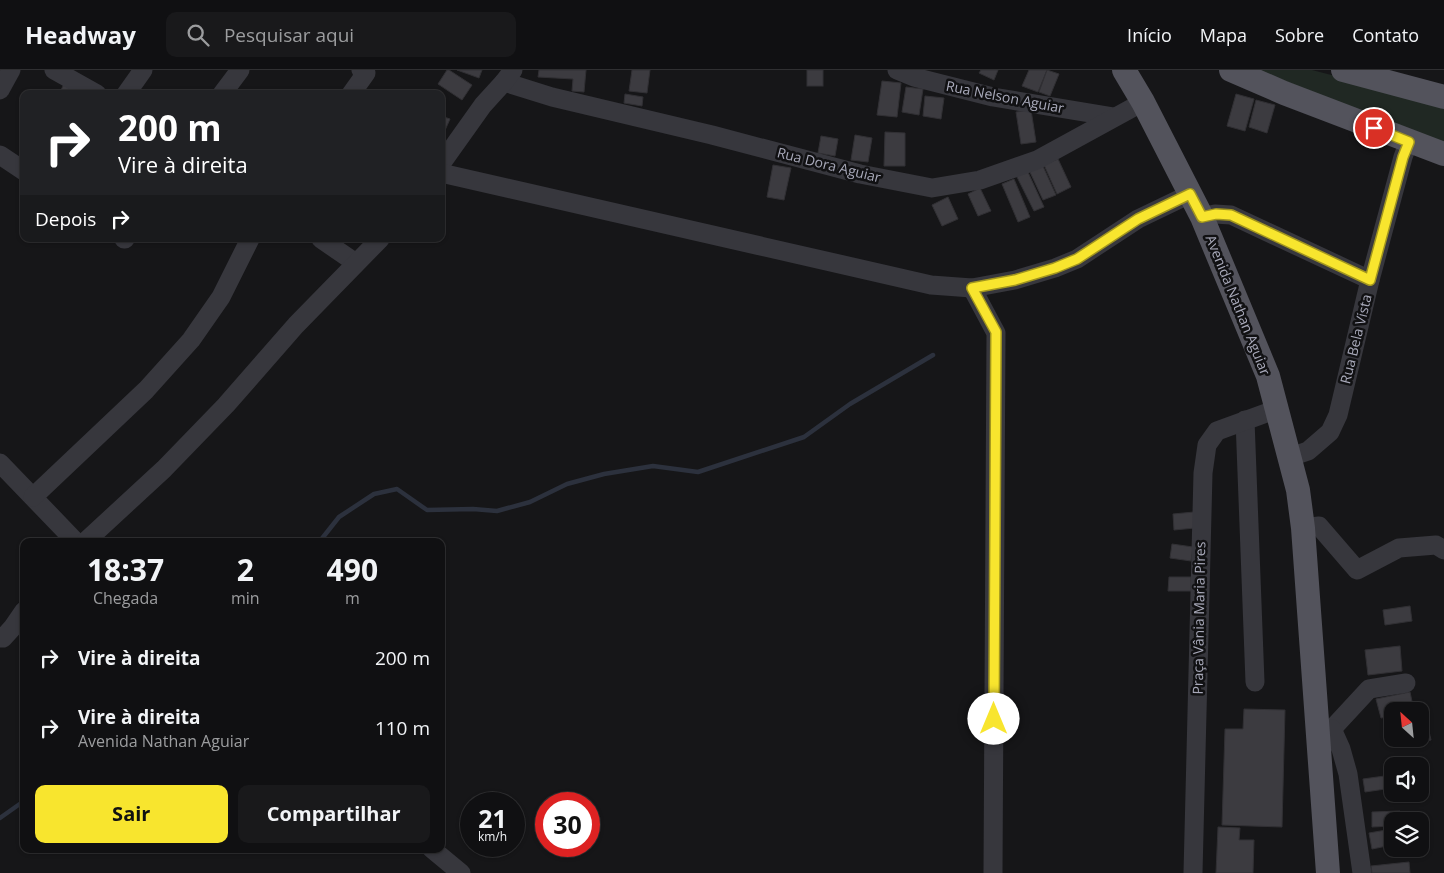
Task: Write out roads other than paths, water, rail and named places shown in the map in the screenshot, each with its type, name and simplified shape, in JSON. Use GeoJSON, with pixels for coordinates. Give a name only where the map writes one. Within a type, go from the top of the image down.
{"type":"FeatureCollection","features":[{"type":"Feature","properties":{"kind":"main road","name":"Avenida Nathan Aguiar"},"geometry":{"type":"LineString","coordinates":[[1124,70],[1144,102],[1202,217],[1268,376],[1290,458],[1298,490],[1303,528],[1324,729],[1328,873]]}},
{"type":"Feature","properties":{"kind":"main road"},"geometry":{"type":"LineString","coordinates":[[1231,70],[1284,93],[1444,154]]}},
{"type":"Feature","properties":{"kind":"main road"},"geometry":{"type":"LineString","coordinates":[[1343,70],[1444,98]]}},
{"type":"Feature","properties":{"kind":"street"},"geometry":{"type":"LineString","coordinates":[[0,89],[11,70]]}},
{"type":"Feature","properties":{"kind":"street"},"geometry":{"type":"LineString","coordinates":[[54,70],[90,90]]}},
{"type":"Feature","properties":{"kind":"street"},"geometry":{"type":"LineString","coordinates":[[129,90],[143,70]]}},
{"type":"Feature","properties":{"kind":"street"},"geometry":{"type":"LineString","coordinates":[[225,90],[240,70]]}},
{"type":"Feature","properties":{"kind":"street"},"geometry":{"type":"LineString","coordinates":[[354,90],[366,73],[361,70]]}},
{"type":"Feature","properties":{"kind":"street","name":"Rua Nelson Aguiar"},"geometry":{"type":"LineString","coordinates":[[897,70],[914,77],[993,97],[1114,117]]}},
{"type":"Feature","properties":{"kind":"street"},"geometry":{"type":"LineString","coordinates":[[445,159],[484,105],[509,76]]}},
{"type":"Feature","properties":{"kind":"street","name":"Rua Dora Aguiar"},"geometry":{"type":"LineString","coordinates":[[509,76],[552,97],[712,134],[860,174],[932,188],[980,180],[1037,160],[1144,102]]}},
{"type":"Feature","properties":{"kind":"street","name":"Rua Bela Vista"},"geometry":{"type":"LineString","coordinates":[[1290,458],[1308,451],[1330,432],[1338,415],[1370,280],[1403,157],[1409,142]]}},
{"type":"Feature","properties":{"kind":"street"},"geometry":{"type":"LineString","coordinates":[[0,155],[20,168]]}},
{"type":"Feature","properties":{"kind":"street"},"geometry":{"type":"LineString","coordinates":[[445,174],[931,285],[972,288],[1015,280],[1077,259],[1138,219],[1190,194]]}},
{"type":"Feature","properties":{"kind":"street"},"geometry":{"type":"LineString","coordinates":[[1202,217],[1216,214],[1231,215],[1370,280]]}},
{"type":"Feature","properties":{"kind":"street"},"geometry":{"type":"LineString","coordinates":[[33,497],[146,390],[191,340],[221,297],[248,242]]}},
{"type":"Feature","properties":{"kind":"street"},"geometry":{"type":"LineString","coordinates":[[325,242],[356,264]]}},
{"type":"Feature","properties":{"kind":"street"},"geometry":{"type":"LineString","coordinates":[[89,538],[164,469],[226,405],[296,325],[377,242]]}},
{"type":"Feature","properties":{"kind":"street"},"geometry":{"type":"LineString","coordinates":[[972,288],[996,332],[993,873]]}},
{"type":"Feature","properties":{"kind":"street","name":"Praça Vânia Maria Pires"},"geometry":{"type":"LineString","coordinates":[[1194,873],[1203,473],[1207,445],[1217,430],[1277,409]]}},
{"type":"Feature","properties":{"kind":"street"},"geometry":{"type":"LineString","coordinates":[[1245,420],[1254,682]]}},
{"type":"Feature","properties":{"kind":"street"},"geometry":{"type":"LineString","coordinates":[[0,464],[72,538]]}},
{"type":"Feature","properties":{"kind":"street"},"geometry":{"type":"LineString","coordinates":[[1303,528],[1319,526],[1357,570],[1399,548],[1436,545],[1444,550]]}},
{"type":"Feature","properties":{"kind":"street"},"geometry":{"type":"LineString","coordinates":[[0,638],[3,638],[20,617]]}},
{"type":"Feature","properties":{"kind":"street"},"geometry":{"type":"LineString","coordinates":[[1362,873],[1348,774],[1341,748],[1324,729],[1369,689],[1406,683]]}},
{"type":"Feature","properties":{"kind":"street"},"geometry":{"type":"LineString","coordinates":[[437,853],[461,873]]}},
{"type":"Feature","properties":{"kind":"waterway"},"geometry":{"type":"LineString","coordinates":[[322,538],[339,517],[374,494],[397,489],[427,510],[473,509],[497,511],[530,502],[567,484],[604,474],[653,466],[698,472],[804,437],[850,404],[933,355]]}},
{"type":"Feature","properties":{"kind":"waterway"},"geometry":{"type":"LineString","coordinates":[[0,818],[20,804]]}}]}
